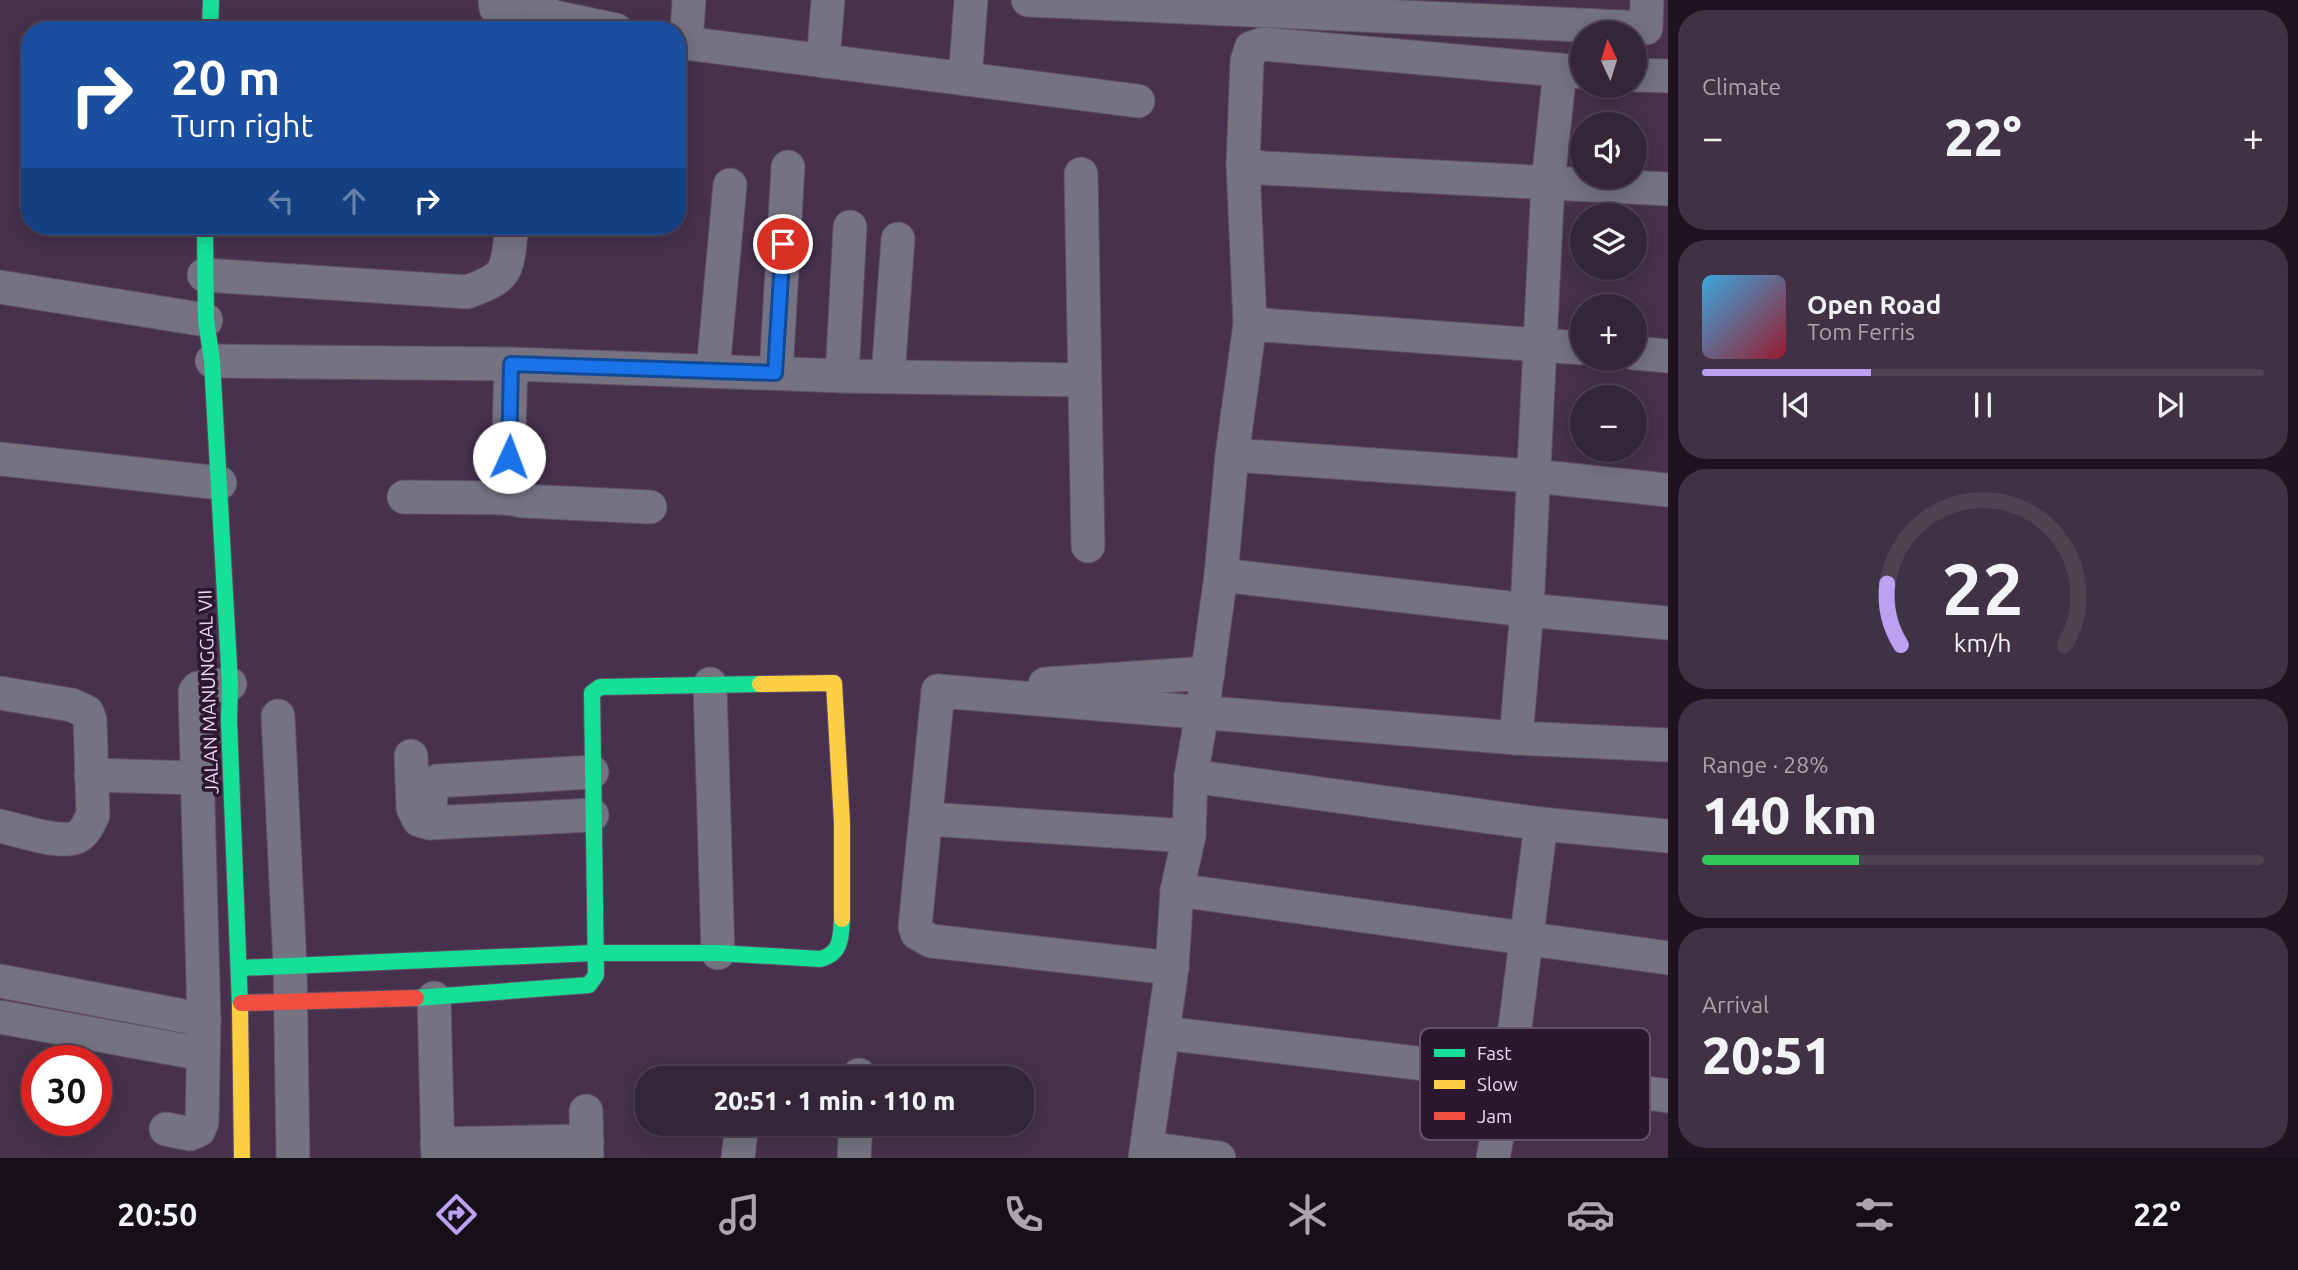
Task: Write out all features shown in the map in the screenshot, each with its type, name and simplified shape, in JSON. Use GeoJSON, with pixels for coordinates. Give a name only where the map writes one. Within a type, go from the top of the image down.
{"type":"FeatureCollection","features":[{"type":"Feature","properties":{"kind":"street"},"geometry":{"type":"LineString","coordinates":[[210,21],[211,0]]}},
{"type":"Feature","properties":{"kind":"street"},"geometry":{"type":"LineString","coordinates":[[495,0],[496,8],[570,21]]}},
{"type":"Feature","properties":{"kind":"street"},"geometry":{"type":"LineString","coordinates":[[686,22],[690,0]]}},
{"type":"Feature","properties":{"kind":"street"},"geometry":{"type":"LineString","coordinates":[[823,61],[828,0]]}},
{"type":"Feature","properties":{"kind":"street"},"geometry":{"type":"LineString","coordinates":[[965,79],[971,0]]}},
{"type":"Feature","properties":{"kind":"street"},"geometry":{"type":"LineString","coordinates":[[1028,0],[1337,7],[1646,29],[1647,0]]}},
{"type":"Feature","properties":{"kind":"street"},"geometry":{"type":"LineString","coordinates":[[686,44],[1138,101]]}},
{"type":"Feature","properties":{"kind":"street"},"geometry":{"type":"LineString","coordinates":[[1219,1158],[1146,1153],[1172,968],[1177,890],[1189,836],[1191,776],[1221,575],[1232,455],[1250,324],[1243,163],[1247,61],[1251,48],[1263,44],[1570,71]]}},
{"type":"Feature","properties":{"kind":"street"},"geometry":{"type":"LineString","coordinates":[[1647,75],[1668,76]]}},
{"type":"Feature","properties":{"kind":"street"},"geometry":{"type":"LineString","coordinates":[[1516,738],[1527,610],[1548,182],[1570,76]]}},
{"type":"Feature","properties":{"kind":"street"},"geometry":{"type":"LineString","coordinates":[[1243,163],[1263,168],[1668,189]]}},
{"type":"Feature","properties":{"kind":"street"},"geometry":{"type":"LineString","coordinates":[[775,373],[788,167]]}},
{"type":"Feature","properties":{"kind":"street"},"geometry":{"type":"LineString","coordinates":[[1081,174],[1088,546]]}},
{"type":"Feature","properties":{"kind":"street"},"geometry":{"type":"LineString","coordinates":[[713,371],[730,185]]}},
{"type":"Feature","properties":{"kind":"street"},"geometry":{"type":"LineString","coordinates":[[842,376],[850,227]]}},
{"type":"Feature","properties":{"kind":"street","name":"JALAN MANUNGGAL VII"},"geometry":{"type":"LineString","coordinates":[[205,235],[206,320],[212,361],[230,684],[229,721],[241,1003],[242,1158]]}},
{"type":"Feature","properties":{"kind":"street"},"geometry":{"type":"LineString","coordinates":[[204,275],[467,292],[492,283],[506,269],[511,235]]}},
{"type":"Feature","properties":{"kind":"street"},"geometry":{"type":"LineString","coordinates":[[888,376],[898,239]]}},
{"type":"Feature","properties":{"kind":"street"},"geometry":{"type":"LineString","coordinates":[[0,287],[206,320]]}},
{"type":"Feature","properties":{"kind":"street"},"geometry":{"type":"LineString","coordinates":[[1250,324],[1570,347]]}},
{"type":"Feature","properties":{"kind":"street"},"geometry":{"type":"LineString","coordinates":[[1647,354],[1668,356]]}},
{"type":"Feature","properties":{"kind":"street"},"geometry":{"type":"LineString","coordinates":[[212,361],[511,364],[842,376],[1084,380]]}},
{"type":"Feature","properties":{"kind":"street"},"geometry":{"type":"LineString","coordinates":[[507,498],[511,364]]}},
{"type":"Feature","properties":{"kind":"street"},"geometry":{"type":"LineString","coordinates":[[1232,455],[1534,476],[1668,490]]}},
{"type":"Feature","properties":{"kind":"street"},"geometry":{"type":"LineString","coordinates":[[0,459],[220,483]]}},
{"type":"Feature","properties":{"kind":"street"},"geometry":{"type":"LineString","coordinates":[[404,497],[507,498],[650,507]]}},
{"type":"Feature","properties":{"kind":"street"},"geometry":{"type":"LineString","coordinates":[[1221,575],[1527,610],[1668,623]]}},
{"type":"Feature","properties":{"kind":"street"},"geometry":{"type":"LineString","coordinates":[[938,691],[1208,673]]}},
{"type":"Feature","properties":{"kind":"street"},"geometry":{"type":"LineString","coordinates":[[240,968],[594,953],[718,953],[820,959],[831,956],[840,947],[844,907],[834,682],[606,687],[596,690],[591,699],[594,953],[596,975],[589,985],[434,998],[241,1003]]}},
{"type":"Feature","properties":{"kind":"street"},"geometry":{"type":"LineString","coordinates":[[166,1129],[190,1134],[199,1130],[202,1122],[204,1020],[195,692],[198,688],[230,684]]}},
{"type":"Feature","properties":{"kind":"street"},"geometry":{"type":"LineString","coordinates":[[710,684],[718,953]]}},
{"type":"Feature","properties":{"kind":"street"},"geometry":{"type":"LineString","coordinates":[[938,691],[1516,738],[1668,745]]}},
{"type":"Feature","properties":{"kind":"street"},"geometry":{"type":"LineString","coordinates":[[938,691],[915,927],[918,933],[926,939],[1172,968]]}},
{"type":"Feature","properties":{"kind":"street"},"geometry":{"type":"LineString","coordinates":[[0,693],[72,705],[87,712],[90,720],[93,815],[78,837],[62,840],[0,826]]}},
{"type":"Feature","properties":{"kind":"street"},"geometry":{"type":"LineString","coordinates":[[278,716],[290,965],[293,1158]]}},
{"type":"Feature","properties":{"kind":"street"},"geometry":{"type":"LineString","coordinates":[[411,756],[413,808],[419,820],[430,823],[592,815]]}},
{"type":"Feature","properties":{"kind":"street"},"geometry":{"type":"LineString","coordinates":[[430,823],[431,784],[437,781],[592,772]]}},
{"type":"Feature","properties":{"kind":"street"},"geometry":{"type":"LineString","coordinates":[[91,775],[197,778]]}},
{"type":"Feature","properties":{"kind":"street"},"geometry":{"type":"LineString","coordinates":[[1191,776],[1541,824],[1668,836]]}},
{"type":"Feature","properties":{"kind":"street"},"geometry":{"type":"LineString","coordinates":[[927,819],[1189,836]]}},
{"type":"Feature","properties":{"kind":"street"},"geometry":{"type":"LineString","coordinates":[[1515,1028],[1541,824]]}},
{"type":"Feature","properties":{"kind":"street"},"geometry":{"type":"LineString","coordinates":[[1177,890],[1668,958]]}},
{"type":"Feature","properties":{"kind":"street"},"geometry":{"type":"LineString","coordinates":[[0,981],[204,1020]]}},
{"type":"Feature","properties":{"kind":"street"},"geometry":{"type":"LineString","coordinates":[[434,998],[438,1151],[586,1137]]}},
{"type":"Feature","properties":{"kind":"street"},"geometry":{"type":"LineString","coordinates":[[0,1017],[203,1054]]}},
{"type":"Feature","properties":{"kind":"street"},"geometry":{"type":"LineString","coordinates":[[1163,1033],[1420,1063]]}},
{"type":"Feature","properties":{"kind":"street"},"geometry":{"type":"LineString","coordinates":[[1650,1094],[1668,1096]]}},
{"type":"Feature","properties":{"kind":"street"},"geometry":{"type":"LineString","coordinates":[[738,1158],[741,1136]]}},
{"type":"Feature","properties":{"kind":"street"},"geometry":{"type":"LineString","coordinates":[[854,1158],[855,1136]]}},
{"type":"Feature","properties":{"kind":"street"},"geometry":{"type":"LineString","coordinates":[[1493,1158],[1496,1140]]}},
{"type":"Feature","properties":{"kind":"traffic: fast"},"geometry":{"type":"LineString","coordinates":[[210,21],[211,0]]}},
{"type":"Feature","properties":{"kind":"traffic: fast"},"geometry":{"type":"LineString","coordinates":[[205,235],[206,320],[212,361],[230,684],[229,721],[240,1006]]}},
{"type":"Feature","properties":{"kind":"traffic: fast"},"geometry":{"type":"LineString","coordinates":[[416,998],[589,985],[596,975],[592,693],[600,687],[760,684]]}},
{"type":"Feature","properties":{"kind":"traffic: fast"},"geometry":{"type":"LineString","coordinates":[[240,968],[594,953],[718,953],[820,959],[836,949],[842,919]]}},
{"type":"Feature","properties":{"kind":"traffic: slow"},"geometry":{"type":"LineString","coordinates":[[760,684],[834,683],[842,823],[842,919]]}},
{"type":"Feature","properties":{"kind":"traffic: slow"},"geometry":{"type":"LineString","coordinates":[[240,1006],[242,1158]]}},
{"type":"Feature","properties":{"kind":"traffic: jam"},"geometry":{"type":"LineString","coordinates":[[241,1003],[416,998]]}},
{"type":"Feature","properties":{"kind":"route"},"geometry":{"type":"LineString","coordinates":[[509,457],[511,364],[775,373],[783,244]]}}]}
